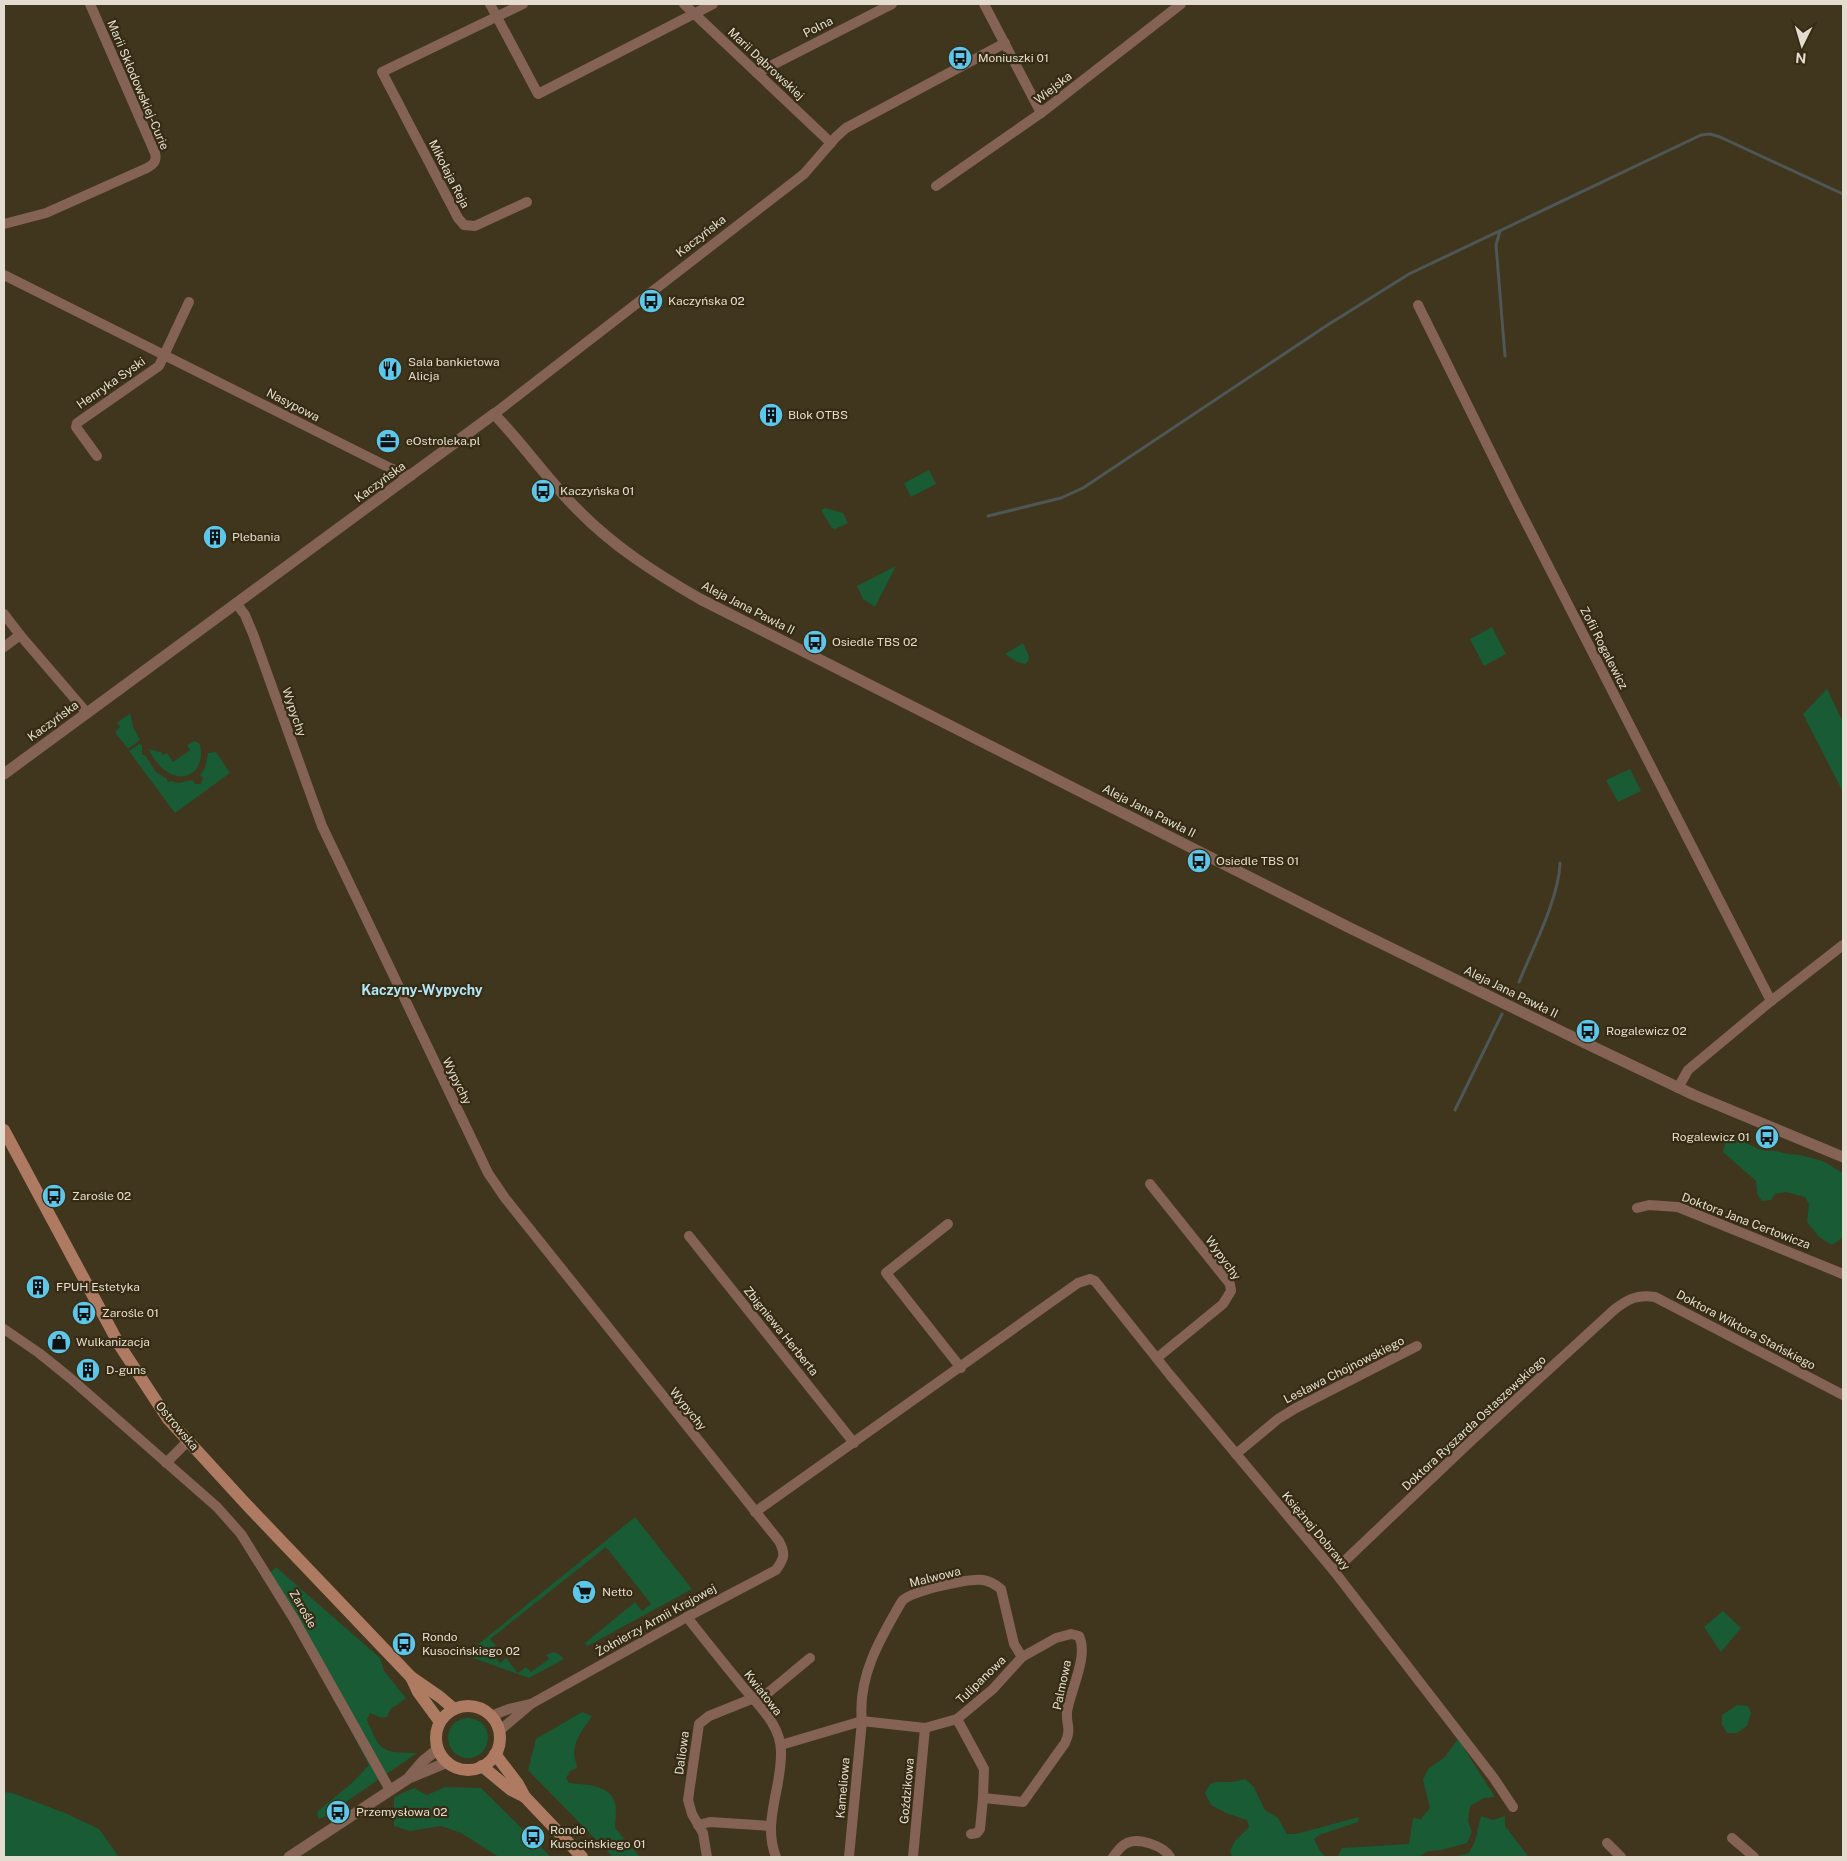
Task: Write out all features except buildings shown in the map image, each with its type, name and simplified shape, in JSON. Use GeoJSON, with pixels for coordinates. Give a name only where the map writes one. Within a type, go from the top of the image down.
{"type":"FeatureCollection","features":[{"type":"Feature","properties":{"kind":"main road","name":"Ostrowska"},"geometry":{"type":"LineString","coordinates":[[4,1130],[120,1346],[168,1419],[411,1677],[454,1709]]}},
{"type":"Feature","properties":{"kind":"main road","name":"Ostrowska"},"geometry":{"type":"LineString","coordinates":[[411,1677],[418,1692],[440,1722]]}},
{"type":"Feature","properties":{"kind":"main road"},"geometry":{"type":"LineString","coordinates":[[464,1706],[483,1710],[491,1716],[499,1731],[500,1739],[495,1754],[482,1766],[471,1769],[458,1768],[448,1762],[438,1749],[436,1736],[440,1722],[446,1715],[454,1709],[464,1706]]}},
{"type":"Feature","properties":{"kind":"main road"},"geometry":{"type":"LineString","coordinates":[[495,1754],[518,1784],[525,1797],[582,1857]]}},
{"type":"Feature","properties":{"kind":"main road"},"geometry":{"type":"LineString","coordinates":[[482,1766],[511,1790],[525,1797]]}},
{"type":"Feature","properties":{"kind":"street","name":"Marii Skłodowskiej-Curie"},"geometry":{"type":"LineString","coordinates":[[4,224],[46,213],[147,168],[155,161],[155,153],[90,4]]}},
{"type":"Feature","properties":{"kind":"street"},"geometry":{"type":"LineString","coordinates":[[490,4],[538,94],[713,4]]}},
{"type":"Feature","properties":{"kind":"street"},"geometry":{"type":"LineString","coordinates":[[498,17],[524,4]]}},
{"type":"Feature","properties":{"kind":"street","name":"Marii Dąbrowskiej"},"geometry":{"type":"LineString","coordinates":[[684,4],[831,143]]}},
{"type":"Feature","properties":{"kind":"street","name":"Polna"},"geometry":{"type":"LineString","coordinates":[[757,73],[892,4]]}},
{"type":"Feature","properties":{"kind":"street"},"geometry":{"type":"LineString","coordinates":[[984,4],[1041,113]]}},
{"type":"Feature","properties":{"kind":"street","name":"Wiejska"},"geometry":{"type":"LineString","coordinates":[[936,186],[1041,113],[1181,4]]}},
{"type":"Feature","properties":{"kind":"street","name":"Mikołaja Reja"},"geometry":{"type":"LineString","coordinates":[[498,17],[382,72],[458,218],[464,225],[475,226],[527,202]]}},
{"type":"Feature","properties":{"kind":"street","name":"Kaczyńska"},"geometry":{"type":"LineString","coordinates":[[4,774],[494,414],[804,174],[846,128],[1005,43]]}},
{"type":"Feature","properties":{"kind":"street","name":"Nasypowa"},"geometry":{"type":"LineString","coordinates":[[4,275],[390,468],[411,476]]}},
{"type":"Feature","properties":{"kind":"street"},"geometry":{"type":"LineString","coordinates":[[165,355],[166,348],[189,302]]}},
{"type":"Feature","properties":{"kind":"street","name":"Zofii Rogalewicz"},"geometry":{"type":"LineString","coordinates":[[1418,305],[1514,499],[1771,1001]]}},
{"type":"Feature","properties":{"kind":"street","name":"Henryka Syski"},"geometry":{"type":"LineString","coordinates":[[97,456],[78,433],[77,423],[159,366],[165,355]]}},
{"type":"Feature","properties":{"kind":"street","name":"Aleja Jana Pawła II"},"geometry":{"type":"LineString","coordinates":[[494,414],[577,510],[608,539],[650,570],[700,599],[1348,927],[1678,1088],[1843,1157]]}},
{"type":"Feature","properties":{"kind":"street","name":"Wypychy"},"geometry":{"type":"LineString","coordinates":[[236,603],[245,615],[253,634],[322,826],[488,1173],[505,1198],[779,1541],[785,1552]]}},
{"type":"Feature","properties":{"kind":"street"},"geometry":{"type":"LineString","coordinates":[[4,614],[87,713]]}},
{"type":"Feature","properties":{"kind":"street"},"geometry":{"type":"LineString","coordinates":[[4,647],[20,635]]}},
{"type":"Feature","properties":{"kind":"street"},"geometry":{"type":"LineString","coordinates":[[1678,1088],[1688,1070],[1771,1001],[1843,945]]}},
{"type":"Feature","properties":{"kind":"street","name":"Wypychy"},"geometry":{"type":"LineString","coordinates":[[1150,1184],[1230,1284],[1231,1290],[1223,1304],[1157,1358]]}},
{"type":"Feature","properties":{"kind":"street","name":"Doktora Jana Certowicza"},"geometry":{"type":"LineString","coordinates":[[1637,1208],[1649,1206],[1678,1207],[1830,1267],[1843,1274]]}},
{"type":"Feature","properties":{"kind":"street"},"geometry":{"type":"LineString","coordinates":[[755,1512],[961,1368],[886,1274],[948,1224]]}},
{"type":"Feature","properties":{"kind":"street","name":"Zbigniewa Herberta"},"geometry":{"type":"LineString","coordinates":[[689,1236],[854,1443]]}},
{"type":"Feature","properties":{"kind":"street","name":"Księżnej Dobrawy"},"geometry":{"type":"LineString","coordinates":[[961,1368],[1078,1283],[1090,1279],[1095,1281],[1334,1572],[1493,1777],[1513,1807]]}},
{"type":"Feature","properties":{"kind":"street","name":"Doktora Wiktora Stańskiego"},"geometry":{"type":"LineString","coordinates":[[1635,1297],[1644,1295],[1655,1297],[1843,1395]]}},
{"type":"Feature","properties":{"kind":"street","name":"Doktora Ryszarda Ostaszewskiego"},"geometry":{"type":"LineString","coordinates":[[1334,1572],[1473,1439],[1615,1309],[1635,1297]]}},
{"type":"Feature","properties":{"kind":"street","name":"Zarośle"},"geometry":{"type":"LineString","coordinates":[[4,1329],[45,1358],[217,1507],[241,1534],[294,1619],[390,1790]]}},
{"type":"Feature","properties":{"kind":"street","name":"Lesława Chojnowskiego"},"geometry":{"type":"LineString","coordinates":[[1236,1454],[1278,1419],[1296,1408],[1417,1346]]}},
{"type":"Feature","properties":{"kind":"street"},"geometry":{"type":"LineString","coordinates":[[166,1463],[188,1441]]}},
{"type":"Feature","properties":{"kind":"street","name":"Żołnierzy Armii Krajowej"},"geometry":{"type":"LineString","coordinates":[[499,1731],[531,1704],[776,1570],[784,1560],[785,1552]]}},
{"type":"Feature","properties":{"kind":"street","name":"Malwowa"},"geometry":{"type":"LineString","coordinates":[[862,1721],[863,1691],[873,1656],[902,1601],[911,1595],[974,1580],[991,1582],[997,1585],[1003,1595],[1014,1644],[1022,1657]]}},
{"type":"Feature","properties":{"kind":"street","name":"Kwiatowa"},"geometry":{"type":"LineString","coordinates":[[687,1617],[744,1689],[755,1699],[778,1734],[781,1745],[781,1769],[770,1826],[771,1840],[776,1857]]}},
{"type":"Feature","properties":{"kind":"street","name":"Tulipanowa"},"geometry":{"type":"LineString","coordinates":[[781,1745],[862,1721],[925,1728],[957,1719],[993,1688],[1022,1657],[1056,1638],[1076,1634]]}},
{"type":"Feature","properties":{"kind":"street","name":"Palmowa"},"geometry":{"type":"LineString","coordinates":[[983,1798],[1023,1802],[1065,1743],[1069,1732],[1068,1711],[1076,1684],[1082,1644],[1076,1634]]}},
{"type":"Feature","properties":{"kind":"street","name":"Daliowa"},"geometry":{"type":"LineString","coordinates":[[707,1857],[705,1841],[692,1814],[688,1800],[699,1724],[709,1716],[769,1692],[810,1658]]}},
{"type":"Feature","properties":{"kind":"street","name":"Żołnierzy Armii Krajowej"},"geometry":{"type":"LineString","coordinates":[[491,1716],[509,1709],[531,1704]]}},
{"type":"Feature","properties":{"kind":"street"},"geometry":{"type":"LineString","coordinates":[[957,1719],[984,1769],[980,1829],[977,1833],[971,1834]]}},
{"type":"Feature","properties":{"kind":"street","name":"Kameliowa"},"geometry":{"type":"LineString","coordinates":[[850,1857],[862,1721]]}},
{"type":"Feature","properties":{"kind":"street","name":"Goździkowa"},"geometry":{"type":"LineString","coordinates":[[913,1857],[925,1728]]}},
{"type":"Feature","properties":{"kind":"street"},"geometry":{"type":"LineString","coordinates":[[409,1778],[423,1761],[438,1749]]}},
{"type":"Feature","properties":{"kind":"street"},"geometry":{"type":"LineString","coordinates":[[289,1857],[409,1778],[448,1762]]}},
{"type":"Feature","properties":{"kind":"street"},"geometry":{"type":"LineString","coordinates":[[698,1825],[710,1822],[770,1826]]}},
{"type":"Feature","properties":{"kind":"street"},"geometry":{"type":"LineString","coordinates":[[1732,1838],[1754,1857]]}},
{"type":"Feature","properties":{"kind":"street"},"geometry":{"type":"LineString","coordinates":[[1113,1857],[1129,1841],[1136,1841],[1163,1849],[1170,1857]]}},
{"type":"Feature","properties":{"kind":"street"},"geometry":{"type":"LineString","coordinates":[[1607,1843],[1622,1857]]}},
{"type":"Feature","properties":{"kind":"green space"},"geometry":{"type":"Polygon","coordinates":[[[929,470],[936,484],[911,497],[904,483],[929,470]]]}},
{"type":"Feature","properties":{"kind":"green space"},"geometry":{"type":"Polygon","coordinates":[[[825,508],[843,513],[848,523],[835,529],[832,528],[821,510],[825,508]]]}},
{"type":"Feature","properties":{"kind":"green space"},"geometry":{"type":"Polygon","coordinates":[[[896,566],[875,607],[863,599],[857,586],[896,566]]]}},
{"type":"Feature","properties":{"kind":"green space"},"geometry":{"type":"Polygon","coordinates":[[[1492,627],[1506,654],[1484,666],[1470,639],[1492,627]]]}},
{"type":"Feature","properties":{"kind":"green space"},"geometry":{"type":"Polygon","coordinates":[[[1023,643],[1029,656],[1028,662],[1025,664],[1017,662],[1005,654],[1023,643]]]}},
{"type":"Feature","properties":{"kind":"green space"},"geometry":{"type":"Polygon","coordinates":[[[1827,689],[1843,722],[1843,792],[1803,714],[1827,689]]]}},
{"type":"Feature","properties":{"kind":"green space"},"geometry":{"type":"Polygon","coordinates":[[[129,714],[140,740],[128,749],[115,732],[120,727],[117,723],[129,714]]]}},
{"type":"Feature","properties":{"kind":"green space"},"geometry":{"type":"Polygon","coordinates":[[[195,741],[200,744],[200,760],[193,772],[188,775],[174,775],[166,771],[158,764],[148,749],[161,752],[163,755],[167,753],[173,762],[190,750],[187,745],[195,741]]]}},
{"type":"Feature","properties":{"kind":"green space"},"geometry":{"type":"Polygon","coordinates":[[[139,744],[142,745],[142,755],[145,755],[156,772],[169,782],[178,783],[193,780],[195,784],[201,784],[203,778],[200,775],[205,768],[208,753],[216,752],[230,773],[175,813],[129,751],[139,744]]]}},
{"type":"Feature","properties":{"kind":"green space"},"geometry":{"type":"Polygon","coordinates":[[[1630,769],[1641,791],[1618,802],[1606,780],[1630,769]]]}},
{"type":"Feature","properties":{"kind":"green space"},"geometry":{"type":"Polygon","coordinates":[[[1729,1135],[1761,1150],[1800,1155],[1823,1161],[1843,1173],[1843,1235],[1841,1239],[1832,1245],[1819,1237],[1807,1222],[1809,1204],[1805,1197],[1786,1192],[1775,1194],[1771,1200],[1762,1201],[1757,1194],[1756,1181],[1723,1152],[1726,1138],[1729,1135]]]}},
{"type":"Feature","properties":{"kind":"green space"},"geometry":{"type":"Polygon","coordinates":[[[635,1517],[692,1589],[584,1648],[587,1645],[585,1643],[635,1602],[642,1611],[651,1604],[606,1547],[490,1639],[496,1646],[491,1651],[500,1663],[506,1658],[518,1673],[526,1667],[531,1672],[549,1659],[546,1655],[553,1652],[559,1654],[564,1659],[529,1678],[465,1655],[635,1517]]]}},
{"type":"Feature","properties":{"kind":"green space"},"geometry":{"type":"Polygon","coordinates":[[[276,1567],[380,1658],[384,1671],[406,1698],[391,1708],[387,1717],[382,1718],[370,1713],[367,1720],[379,1745],[389,1751],[417,1753],[324,1817],[318,1819],[317,1812],[352,1783],[369,1765],[269,1574],[276,1567]]]}},
{"type":"Feature","properties":{"kind":"green space"},"geometry":{"type":"Polygon","coordinates":[[[1723,1611],[1741,1628],[1721,1652],[1704,1627],[1723,1611]]]}},
{"type":"Feature","properties":{"kind":"green space"},"geometry":{"type":"Polygon","coordinates":[[[1737,1705],[1748,1706],[1751,1713],[1747,1726],[1737,1733],[1727,1733],[1722,1725],[1722,1715],[1737,1705]]]}},
{"type":"Feature","properties":{"kind":"green space"},"geometry":{"type":"Polygon","coordinates":[[[582,1712],[592,1716],[580,1733],[576,1743],[574,1753],[577,1768],[570,1771],[566,1778],[569,1783],[589,1785],[608,1792],[616,1806],[615,1828],[640,1857],[613,1857],[528,1770],[536,1739],[582,1712]]]}},
{"type":"Feature","properties":{"kind":"green space"},"geometry":{"type":"Polygon","coordinates":[[[472,1718],[479,1721],[485,1727],[488,1738],[487,1746],[479,1755],[472,1758],[464,1758],[457,1755],[449,1746],[448,1734],[451,1727],[460,1719],[472,1718]]]}},
{"type":"Feature","properties":{"kind":"green space"},"geometry":{"type":"Polygon","coordinates":[[[1458,1739],[1495,1797],[1484,1798],[1470,1806],[1468,1821],[1472,1832],[1467,1843],[1442,1850],[1429,1851],[1417,1857],[1337,1857],[1342,1848],[1409,1844],[1413,1818],[1421,1819],[1430,1808],[1423,1780],[1428,1769],[1444,1758],[1458,1739]]]}},
{"type":"Feature","properties":{"kind":"green space"},"geometry":{"type":"Polygon","coordinates":[[[1245,1779],[1254,1787],[1265,1810],[1278,1818],[1287,1834],[1296,1834],[1359,1817],[1358,1822],[1319,1835],[1314,1839],[1320,1851],[1326,1857],[1232,1857],[1230,1851],[1235,1841],[1249,1827],[1247,1820],[1226,1813],[1211,1805],[1205,1793],[1209,1785],[1214,1782],[1231,1782],[1245,1779]]]}},
{"type":"Feature","properties":{"kind":"green space"},"geometry":{"type":"Polygon","coordinates":[[[445,1787],[481,1788],[551,1857],[499,1857],[461,1833],[441,1826],[410,1831],[394,1826],[394,1797],[414,1788],[427,1795],[445,1787]]]}},
{"type":"Feature","properties":{"kind":"green space"},"geometry":{"type":"Polygon","coordinates":[[[4,1792],[12,1793],[65,1813],[99,1829],[119,1857],[4,1857],[4,1792]]]}},
{"type":"Feature","properties":{"kind":"green space"},"geometry":{"type":"Polygon","coordinates":[[[1481,1816],[1493,1820],[1505,1816],[1505,1826],[1529,1857],[1453,1857],[1469,1853],[1475,1841],[1481,1816]]]}},
{"type":"Feature","properties":{"kind":"waterway"},"geometry":{"type":"LineString","coordinates":[[988,516],[1061,498],[1083,488],[1326,326],[1409,274],[1701,135],[1710,134],[1720,137],[1843,194]]}},
{"type":"Feature","properties":{"kind":"waterway"},"geometry":{"type":"LineString","coordinates":[[1500,231],[1496,245],[1505,356]]}},
{"type":"Feature","properties":{"kind":"waterway"},"geometry":{"type":"LineString","coordinates":[[1519,982],[1550,907],[1559,877],[1560,863]]}},
{"type":"Feature","properties":{"kind":"waterway"},"geometry":{"type":"LineString","coordinates":[[1455,1110],[1502,1014]]}},
{"type":"Feature","properties":{"kind":"place","name":"Moniuszki 01"},"geometry":{"type":"Point","coordinates":[960,58]}},
{"type":"Feature","properties":{"kind":"place","name":"Kaczyńska 02"},"geometry":{"type":"Point","coordinates":[651,301]}},
{"type":"Feature","properties":{"kind":"place","name":"Sala bankietowa Alicja"},"geometry":{"type":"Point","coordinates":[390,369]}},
{"type":"Feature","properties":{"kind":"place","name":"Blok OTBS"},"geometry":{"type":"Point","coordinates":[771,415]}},
{"type":"Feature","properties":{"kind":"place","name":"eOstroleka.pl"},"geometry":{"type":"Point","coordinates":[388,441]}},
{"type":"Feature","properties":{"kind":"place","name":"Kaczyńska 01"},"geometry":{"type":"Point","coordinates":[543,491]}},
{"type":"Feature","properties":{"kind":"place","name":"Plebania"},"geometry":{"type":"Point","coordinates":[215,537]}},
{"type":"Feature","properties":{"kind":"place","name":"Osiedle TBS 02"},"geometry":{"type":"Point","coordinates":[815,642]}},
{"type":"Feature","properties":{"kind":"place","name":"Osiedle TBS 01"},"geometry":{"type":"Point","coordinates":[1199,861]}},
{"type":"Feature","properties":{"kind":"place","name":"Rogalewicz 02"},"geometry":{"type":"Point","coordinates":[1588,1031]}},
{"type":"Feature","properties":{"kind":"place","name":"Rogalewicz 01"},"geometry":{"type":"Point","coordinates":[1767,1137]}},
{"type":"Feature","properties":{"kind":"place","name":"Zarośle 02"},"geometry":{"type":"Point","coordinates":[54,1196]}},
{"type":"Feature","properties":{"kind":"place","name":"FPUH Estetyka"},"geometry":{"type":"Point","coordinates":[38,1287]}},
{"type":"Feature","properties":{"kind":"place","name":"Zarośle 01"},"geometry":{"type":"Point","coordinates":[84,1313]}},
{"type":"Feature","properties":{"kind":"place","name":"Wulkanizacja"},"geometry":{"type":"Point","coordinates":[59,1342]}},
{"type":"Feature","properties":{"kind":"place","name":"D-guns"},"geometry":{"type":"Point","coordinates":[88,1370]}},
{"type":"Feature","properties":{"kind":"place","name":"Netto"},"geometry":{"type":"Point","coordinates":[584,1592]}},
{"type":"Feature","properties":{"kind":"place","name":"Rondo Kusocińskiego 02"},"geometry":{"type":"Point","coordinates":[404,1644]}},
{"type":"Feature","properties":{"kind":"place","name":"Przemysłowa 02"},"geometry":{"type":"Point","coordinates":[338,1812]}},
{"type":"Feature","properties":{"kind":"place","name":"Rondo Kusocińskiego 01"},"geometry":{"type":"Point","coordinates":[533,1837]}},
{"type":"Feature","properties":{"kind":"district","name":"Kaczyny-Wypychy"},"geometry":{"type":"Point","coordinates":[422,990]}}]}
